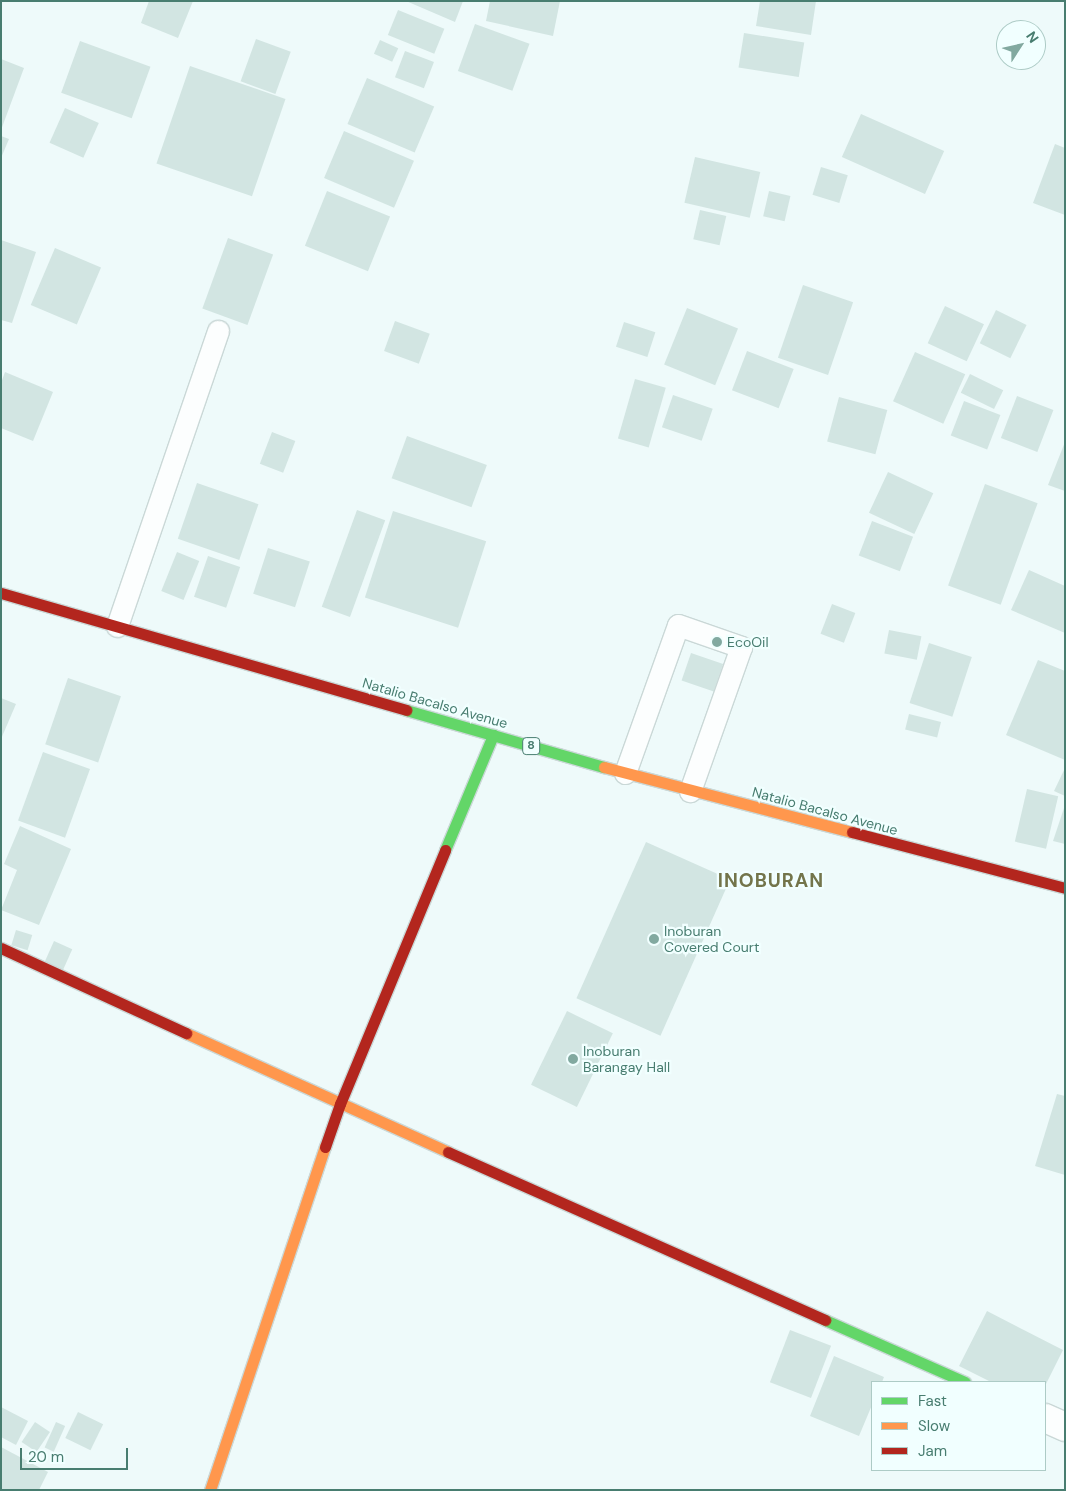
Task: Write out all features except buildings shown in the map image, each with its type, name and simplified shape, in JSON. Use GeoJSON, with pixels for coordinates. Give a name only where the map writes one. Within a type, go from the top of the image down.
{"type":"FeatureCollection","features":[{"type":"Feature","properties":{"kind":"main road","name":"Natalio Bacalso Avenue"},"geometry":{"type":"LineString","coordinates":[[1,593],[625,773],[1065,888]]}},
{"type":"Feature","properties":{"kind":"main road"},"geometry":{"type":"LineString","coordinates":[[210,1490],[340,1104],[493,735]]}},
{"type":"Feature","properties":{"kind":"main road"},"geometry":{"type":"LineString","coordinates":[[1,948],[340,1104],[963,1381]]}},
{"type":"Feature","properties":{"kind":"street"},"geometry":{"type":"LineString","coordinates":[[1046,1418],[1065,1427]]}},
{"type":"Feature","properties":{"kind":"lane"},"geometry":{"type":"LineString","coordinates":[[118,626],[218,331]]}},
{"type":"Feature","properties":{"kind":"lane"},"geometry":{"type":"LineString","coordinates":[[625,773],[678,625],[741,647],[690,791]]}},
{"type":"Feature","properties":{"kind":"traffic: fast"},"geometry":{"type":"LineString","coordinates":[[406,710],[604,767]]}},
{"type":"Feature","properties":{"kind":"traffic: fast"},"geometry":{"type":"LineString","coordinates":[[445,850],[493,735]]}},
{"type":"Feature","properties":{"kind":"traffic: fast"},"geometry":{"type":"LineString","coordinates":[[825,1320],[963,1381]]}},
{"type":"Feature","properties":{"kind":"traffic: slow"},"geometry":{"type":"LineString","coordinates":[[604,767],[852,832]]}},
{"type":"Feature","properties":{"kind":"traffic: slow"},"geometry":{"type":"LineString","coordinates":[[186,1033],[448,1152]]}},
{"type":"Feature","properties":{"kind":"traffic: slow"},"geometry":{"type":"LineString","coordinates":[[210,1490],[325,1147]]}},
{"type":"Feature","properties":{"kind":"traffic: jam"},"geometry":{"type":"LineString","coordinates":[[1,593],[406,710]]}},
{"type":"Feature","properties":{"kind":"traffic: jam"},"geometry":{"type":"LineString","coordinates":[[852,832],[1065,888]]}},
{"type":"Feature","properties":{"kind":"traffic: jam"},"geometry":{"type":"LineString","coordinates":[[325,1147],[340,1104],[445,850]]}},
{"type":"Feature","properties":{"kind":"traffic: jam"},"geometry":{"type":"LineString","coordinates":[[1,948],[186,1033]]}},
{"type":"Feature","properties":{"kind":"traffic: jam"},"geometry":{"type":"LineString","coordinates":[[448,1152],[825,1320]]}},
{"type":"Feature","properties":{"kind":"place","name":"EcoOil"},"geometry":{"type":"Point","coordinates":[717,642]}},
{"type":"Feature","properties":{"kind":"place","name":"Inoburan Covered Court"},"geometry":{"type":"Point","coordinates":[654,939]}},
{"type":"Feature","properties":{"kind":"place","name":"Inoburan Barangay Hall"},"geometry":{"type":"Point","coordinates":[573,1059]}},
{"type":"Feature","properties":{"kind":"district","name":"INOBURAN"},"geometry":{"type":"Point","coordinates":[771,881]}}]}
